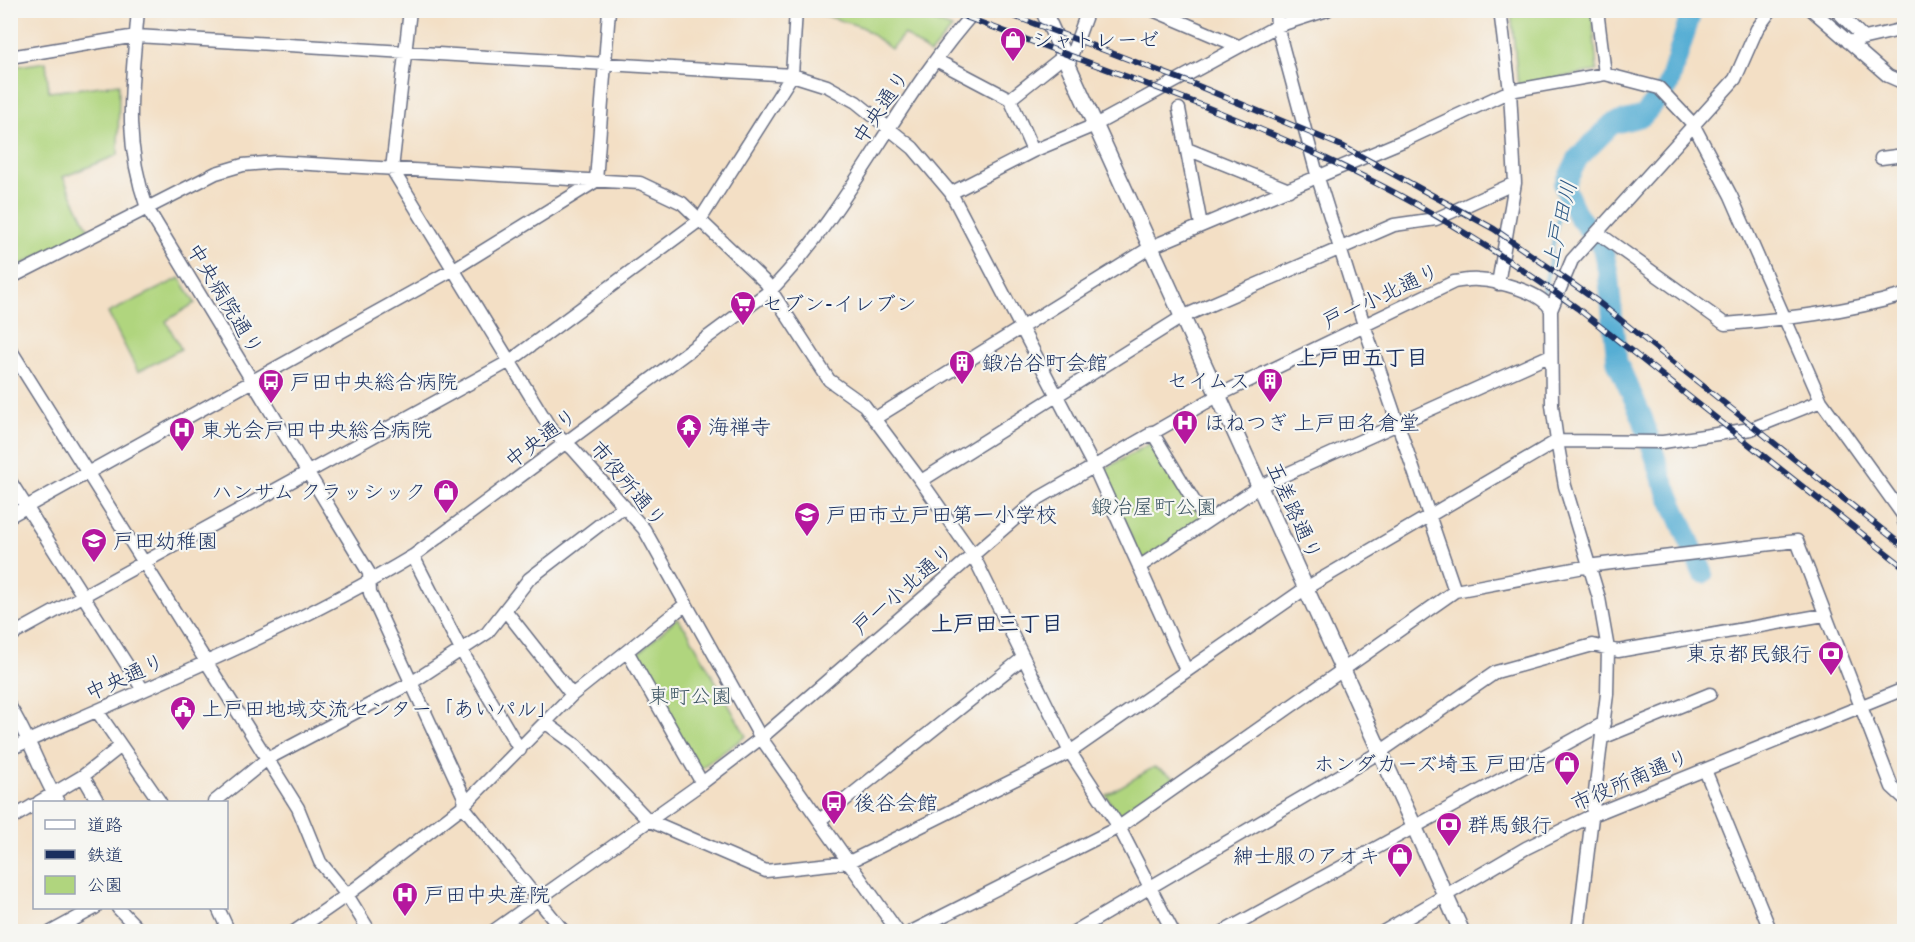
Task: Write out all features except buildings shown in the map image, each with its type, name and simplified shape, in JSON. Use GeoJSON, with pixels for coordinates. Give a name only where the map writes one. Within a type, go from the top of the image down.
{"type":"FeatureCollection","features":[{"type":"Feature","properties":{"kind":"main road","name":"五差路通り"},"geometry":{"type":"LineString","coordinates":[[1043,10],[1461,932]]}},
{"type":"Feature","properties":{"kind":"street","name":"中央病院通り"},"geometry":{"type":"LineString","coordinates":[[138,10],[129,120],[136,176],[147,208],[369,573],[370,592],[464,798],[463,806]]}},
{"type":"Feature","properties":{"kind":"street"},"geometry":{"type":"LineString","coordinates":[[392,170],[410,10]]}},
{"type":"Feature","properties":{"kind":"street"},"geometry":{"type":"LineString","coordinates":[[596,181],[609,10]]}},
{"type":"Feature","properties":{"kind":"street"},"geometry":{"type":"LineString","coordinates":[[10,636],[510,361],[700,220],[792,75],[796,10]]}},
{"type":"Feature","properties":{"kind":"street","name":"中央通り"},"geometry":{"type":"LineString","coordinates":[[10,749],[207,662],[369,582],[413,556],[771,290],[814,241],[936,60],[976,10]]}},
{"type":"Feature","properties":{"kind":"street"},"geometry":{"type":"LineString","coordinates":[[1010,99],[1066,61],[1088,10]]}},
{"type":"Feature","properties":{"kind":"street"},"geometry":{"type":"LineString","coordinates":[[1276,10],[1277,26],[1318,178],[1364,325],[1455,591]]}},
{"type":"Feature","properties":{"kind":"street"},"geometry":{"type":"LineString","coordinates":[[951,193],[1033,151],[1095,125],[1277,26],[1327,10]]}},
{"type":"Feature","properties":{"kind":"street"},"geometry":{"type":"LineString","coordinates":[[1498,284],[1515,183],[1510,91],[1500,10]]}},
{"type":"Feature","properties":{"kind":"street"},"geometry":{"type":"LineString","coordinates":[[1596,10],[1605,74]]}},
{"type":"Feature","properties":{"kind":"street"},"geometry":{"type":"LineString","coordinates":[[1578,932],[1604,723],[1608,649],[1591,566],[1565,486],[1557,441],[1552,405],[1549,307],[1572,260],[1735,79],[1756,29],[1771,10]]}},
{"type":"Feature","properties":{"kind":"street"},"geometry":{"type":"LineString","coordinates":[[1812,10],[1888,76],[1905,83]]}},
{"type":"Feature","properties":{"kind":"street"},"geometry":{"type":"LineString","coordinates":[[1836,10],[1863,38]]}},
{"type":"Feature","properties":{"kind":"street"},"geometry":{"type":"LineString","coordinates":[[1157,11],[1238,46]]}},
{"type":"Feature","properties":{"kind":"street"},"geometry":{"type":"LineString","coordinates":[[1848,42],[1905,29]]}},
{"type":"Feature","properties":{"kind":"street"},"geometry":{"type":"LineString","coordinates":[[10,57],[136,36],[792,75],[827,86],[856,102],[913,148],[951,193],[1094,467],[1186,670]]}},
{"type":"Feature","properties":{"kind":"street"},"geometry":{"type":"LineString","coordinates":[[936,60],[1010,99],[1033,151]]}},
{"type":"Feature","properties":{"kind":"street"},"geometry":{"type":"LineString","coordinates":[[874,419],[1151,248],[1201,225],[1318,178],[1510,91],[1605,74],[1663,93],[1693,124],[1731,196],[1821,401],[1903,515],[1905,522]]}},
{"type":"Feature","properties":{"kind":"street"},"geometry":{"type":"LineString","coordinates":[[1179,109],[1201,225]]}},
{"type":"Feature","properties":{"kind":"street"},"geometry":{"type":"LineString","coordinates":[[1187,149],[1289,190]]}},
{"type":"Feature","properties":{"kind":"street"},"geometry":{"type":"LineString","coordinates":[[1881,158],[1905,155]]}},
{"type":"Feature","properties":{"kind":"street"},"geometry":{"type":"LineString","coordinates":[[10,278],[216,173],[243,165],[276,162],[640,183],[657,189],[682,203],[771,290],[829,380],[864,405],[973,555],[1070,752],[1119,827],[1173,932]]}},
{"type":"Feature","properties":{"kind":"street","name":"市役所通り"},"geometry":{"type":"LineString","coordinates":[[392,170],[552,431],[566,443],[644,529],[761,738],[898,932]]}},
{"type":"Feature","properties":{"kind":"street"},"geometry":{"type":"LineString","coordinates":[[10,516],[453,269],[596,181]]}},
{"type":"Feature","properties":{"kind":"street"},"geometry":{"type":"LineString","coordinates":[[921,481],[1182,317],[1341,250],[1394,225],[1436,219],[1515,183]]}},
{"type":"Feature","properties":{"kind":"street"},"geometry":{"type":"LineString","coordinates":[[1594,237],[1725,324],[1785,319],[1869,305],[1905,295]]}},
{"type":"Feature","properties":{"kind":"street","name":"戸一小北通り"},"geometry":{"type":"LineString","coordinates":[[492,932],[702,783],[761,738],[1039,498],[1219,395],[1454,282],[1477,279],[1498,284],[1538,296],[1549,307]]}},
{"type":"Feature","properties":{"kind":"street"},"geometry":{"type":"LineString","coordinates":[[10,349],[298,808],[320,862],[347,895],[370,932]]}},
{"type":"Feature","properties":{"kind":"street"},"geometry":{"type":"LineString","coordinates":[[1139,567],[1260,486],[1551,355]]}},
{"type":"Feature","properties":{"kind":"street"},"geometry":{"type":"LineString","coordinates":[[546,723],[576,745],[648,820],[766,871],[849,862],[1070,752],[1306,588],[1557,441],[1663,442],[1751,429],[1821,401]]}},
{"type":"Feature","properties":{"kind":"street"},"geometry":{"type":"LineString","coordinates":[[1152,432],[1206,521]]}},
{"type":"Feature","properties":{"kind":"street"},"geometry":{"type":"LineString","coordinates":[[10,481],[144,690]]}},
{"type":"Feature","properties":{"kind":"street"},"geometry":{"type":"LineString","coordinates":[[1890,497],[1905,497]]}},
{"type":"Feature","properties":{"kind":"street"},"geometry":{"type":"LineString","coordinates":[[215,801],[267,759],[411,683],[488,633],[528,579],[624,506]]}},
{"type":"Feature","properties":{"kind":"street"},"geometry":{"type":"LineString","coordinates":[[911,932],[1119,827],[1455,591],[1591,566],[1797,541],[1892,787],[1905,798]]}},
{"type":"Feature","properties":{"kind":"street"},"geometry":{"type":"LineString","coordinates":[[413,556],[461,650],[520,750]]}},
{"type":"Feature","properties":{"kind":"street"},"geometry":{"type":"LineString","coordinates":[[294,932],[347,895],[463,806],[572,695],[686,604]]}},
{"type":"Feature","properties":{"kind":"street"},"geometry":{"type":"LineString","coordinates":[[505,610],[572,695]]}},
{"type":"Feature","properties":{"kind":"street"},"geometry":{"type":"LineString","coordinates":[[1074,932],[1380,752],[1496,672],[1593,645],[1618,651],[1824,615]]}},
{"type":"Feature","properties":{"kind":"street"},"geometry":{"type":"LineString","coordinates":[[627,651],[702,783]]}},
{"type":"Feature","properties":{"kind":"street"},"geometry":{"type":"LineString","coordinates":[[820,820],[1023,658]]}},
{"type":"Feature","properties":{"kind":"street","name":"市役所南通り"},"geometry":{"type":"LineString","coordinates":[[1383,932],[1526,848],[1593,815],[1905,689]]}},
{"type":"Feature","properties":{"kind":"street"},"geometry":{"type":"LineString","coordinates":[[1602,738],[1710,694]]}},
{"type":"Feature","properties":{"kind":"street"},"geometry":{"type":"LineString","coordinates":[[10,707],[25,730],[55,798],[121,746]]}},
{"type":"Feature","properties":{"kind":"street"},"geometry":{"type":"LineString","coordinates":[[97,711],[159,801]]}},
{"type":"Feature","properties":{"kind":"street"},"geometry":{"type":"LineString","coordinates":[[1223,932],[1604,723]]}},
{"type":"Feature","properties":{"kind":"street"},"geometry":{"type":"LineString","coordinates":[[1705,770],[1768,930]]}},
{"type":"Feature","properties":{"kind":"street"},"geometry":{"type":"LineString","coordinates":[[83,776],[97,801]]}},
{"type":"Feature","properties":{"kind":"street"},"geometry":{"type":"LineString","coordinates":[[10,819],[33,806]]}},
{"type":"Feature","properties":{"kind":"street"},"geometry":{"type":"LineString","coordinates":[[463,806],[536,900],[564,932]]}},
{"type":"Feature","properties":{"kind":"street"},"geometry":{"type":"LineString","coordinates":[[51,932],[93,909]]}},
{"type":"Feature","properties":{"kind":"street"},"geometry":{"type":"LineString","coordinates":[[119,909],[141,932]]}},
{"type":"Feature","properties":{"kind":"street"},"geometry":{"type":"LineString","coordinates":[[218,909],[229,932]]}},
{"type":"Feature","properties":{"kind":"green space"},"geometry":{"type":"Polygon","coordinates":[[[810,11],[908,11],[952,28],[930,54],[904,34],[891,49],[862,27],[810,11]]]}},
{"type":"Feature","properties":{"kind":"green space"},"geometry":{"type":"Polygon","coordinates":[[[1511,11],[1592,11],[1597,71],[1518,85],[1511,11]]]}},
{"type":"Feature","properties":{"kind":"green space"},"geometry":{"type":"Polygon","coordinates":[[[46,62],[49,92],[119,84],[118,155],[63,177],[89,230],[11,270],[11,67],[46,62]]]}},
{"type":"Feature","properties":{"kind":"green space"},"geometry":{"type":"Polygon","coordinates":[[[180,278],[195,303],[166,321],[181,349],[138,372],[108,313],[180,278]]]}},
{"type":"Feature","properties":{"kind":"green space","name":"鍛冶屋町公園"},"geometry":{"type":"Polygon","coordinates":[[[1154,441],[1202,520],[1141,561],[1103,470],[1154,441]]]}},
{"type":"Feature","properties":{"kind":"green space","name":"東町公園"},"geometry":{"type":"Polygon","coordinates":[[[677,618],[688,632],[746,736],[698,770],[634,657],[677,618]]]}},
{"type":"Feature","properties":{"kind":"green space"},"geometry":{"type":"Polygon","coordinates":[[[1154,767],[1178,779],[1119,821],[1106,795],[1154,767]]]}},
{"type":"Feature","properties":{"kind":"waterway"},"geometry":{"type":"LineString","coordinates":[[1692,10],[1668,87],[1643,116],[1612,124],[1578,158],[1564,186],[1577,215],[1602,246],[1608,272],[1617,362],[1642,417],[1663,481],[1703,573]]}},
{"type":"Feature","properties":{"kind":"waterway","name":"上戸田川"},"geometry":{"type":"LineString","coordinates":[[1543,297],[1564,186]]}},
{"type":"Feature","properties":{"kind":"railway"},"geometry":{"type":"LineString","coordinates":[[947,10],[1158,88],[1262,130],[1364,177],[1446,222],[1526,272],[1577,308],[1904,567]]}},
{"type":"Feature","properties":{"kind":"railway"},"geometry":{"type":"LineString","coordinates":[[998,10],[1191,83],[1342,146],[1494,229],[1597,301],[1904,547]]}},
{"type":"Feature","properties":{"kind":"place","name":"シャトレーゼ"},"geometry":{"type":"Point","coordinates":[1013,63]}},
{"type":"Feature","properties":{"kind":"place","name":"セブン-イレブン"},"geometry":{"type":"Point","coordinates":[743,327]}},
{"type":"Feature","properties":{"kind":"place","name":"鍛冶谷町会館"},"geometry":{"type":"Point","coordinates":[962,386]}},
{"type":"Feature","properties":{"kind":"place","name":"セイムス"},"geometry":{"type":"Point","coordinates":[1270,404]}},
{"type":"Feature","properties":{"kind":"place","name":"戸田中央総合病院"},"geometry":{"type":"Point","coordinates":[271,405]}},
{"type":"Feature","properties":{"kind":"place","name":"ほねつぎ 上戸田名倉堂"},"geometry":{"type":"Point","coordinates":[1185,446]}},
{"type":"Feature","properties":{"kind":"place","name":"海禅寺"},"geometry":{"type":"Point","coordinates":[689,450]}},
{"type":"Feature","properties":{"kind":"place","name":"東光会戸田中央総合病院"},"geometry":{"type":"Point","coordinates":[182,453]}},
{"type":"Feature","properties":{"kind":"place","name":"ハンサム クラッシック"},"geometry":{"type":"Point","coordinates":[446,515]}},
{"type":"Feature","properties":{"kind":"place","name":"戸田市立戸田第一小学校"},"geometry":{"type":"Point","coordinates":[807,538]}},
{"type":"Feature","properties":{"kind":"place","name":"戸田幼稚園"},"geometry":{"type":"Point","coordinates":[94,564]}},
{"type":"Feature","properties":{"kind":"place","name":"東京都民銀行"},"geometry":{"type":"Point","coordinates":[1831,677]}},
{"type":"Feature","properties":{"kind":"place","name":"上戸田地域交流センター「あいパル」"},"geometry":{"type":"Point","coordinates":[183,732]}},
{"type":"Feature","properties":{"kind":"place","name":"ホンダカーズ埼玉 戸田店"},"geometry":{"type":"Point","coordinates":[1567,787]}},
{"type":"Feature","properties":{"kind":"place","name":"後谷会館"},"geometry":{"type":"Point","coordinates":[834,826]}},
{"type":"Feature","properties":{"kind":"place","name":"群馬銀行"},"geometry":{"type":"Point","coordinates":[1449,848]}},
{"type":"Feature","properties":{"kind":"place","name":"紳士服のアオキ"},"geometry":{"type":"Point","coordinates":[1400,879]}},
{"type":"Feature","properties":{"kind":"place","name":"戸田中央産院"},"geometry":{"type":"Point","coordinates":[405,918]}},
{"type":"Feature","properties":{"kind":"district","name":"上戸田五丁目"},"geometry":{"type":"Point","coordinates":[1362,357]}},
{"type":"Feature","properties":{"kind":"district","name":"上戸田三丁目"},"geometry":{"type":"Point","coordinates":[997,623]}}]}
